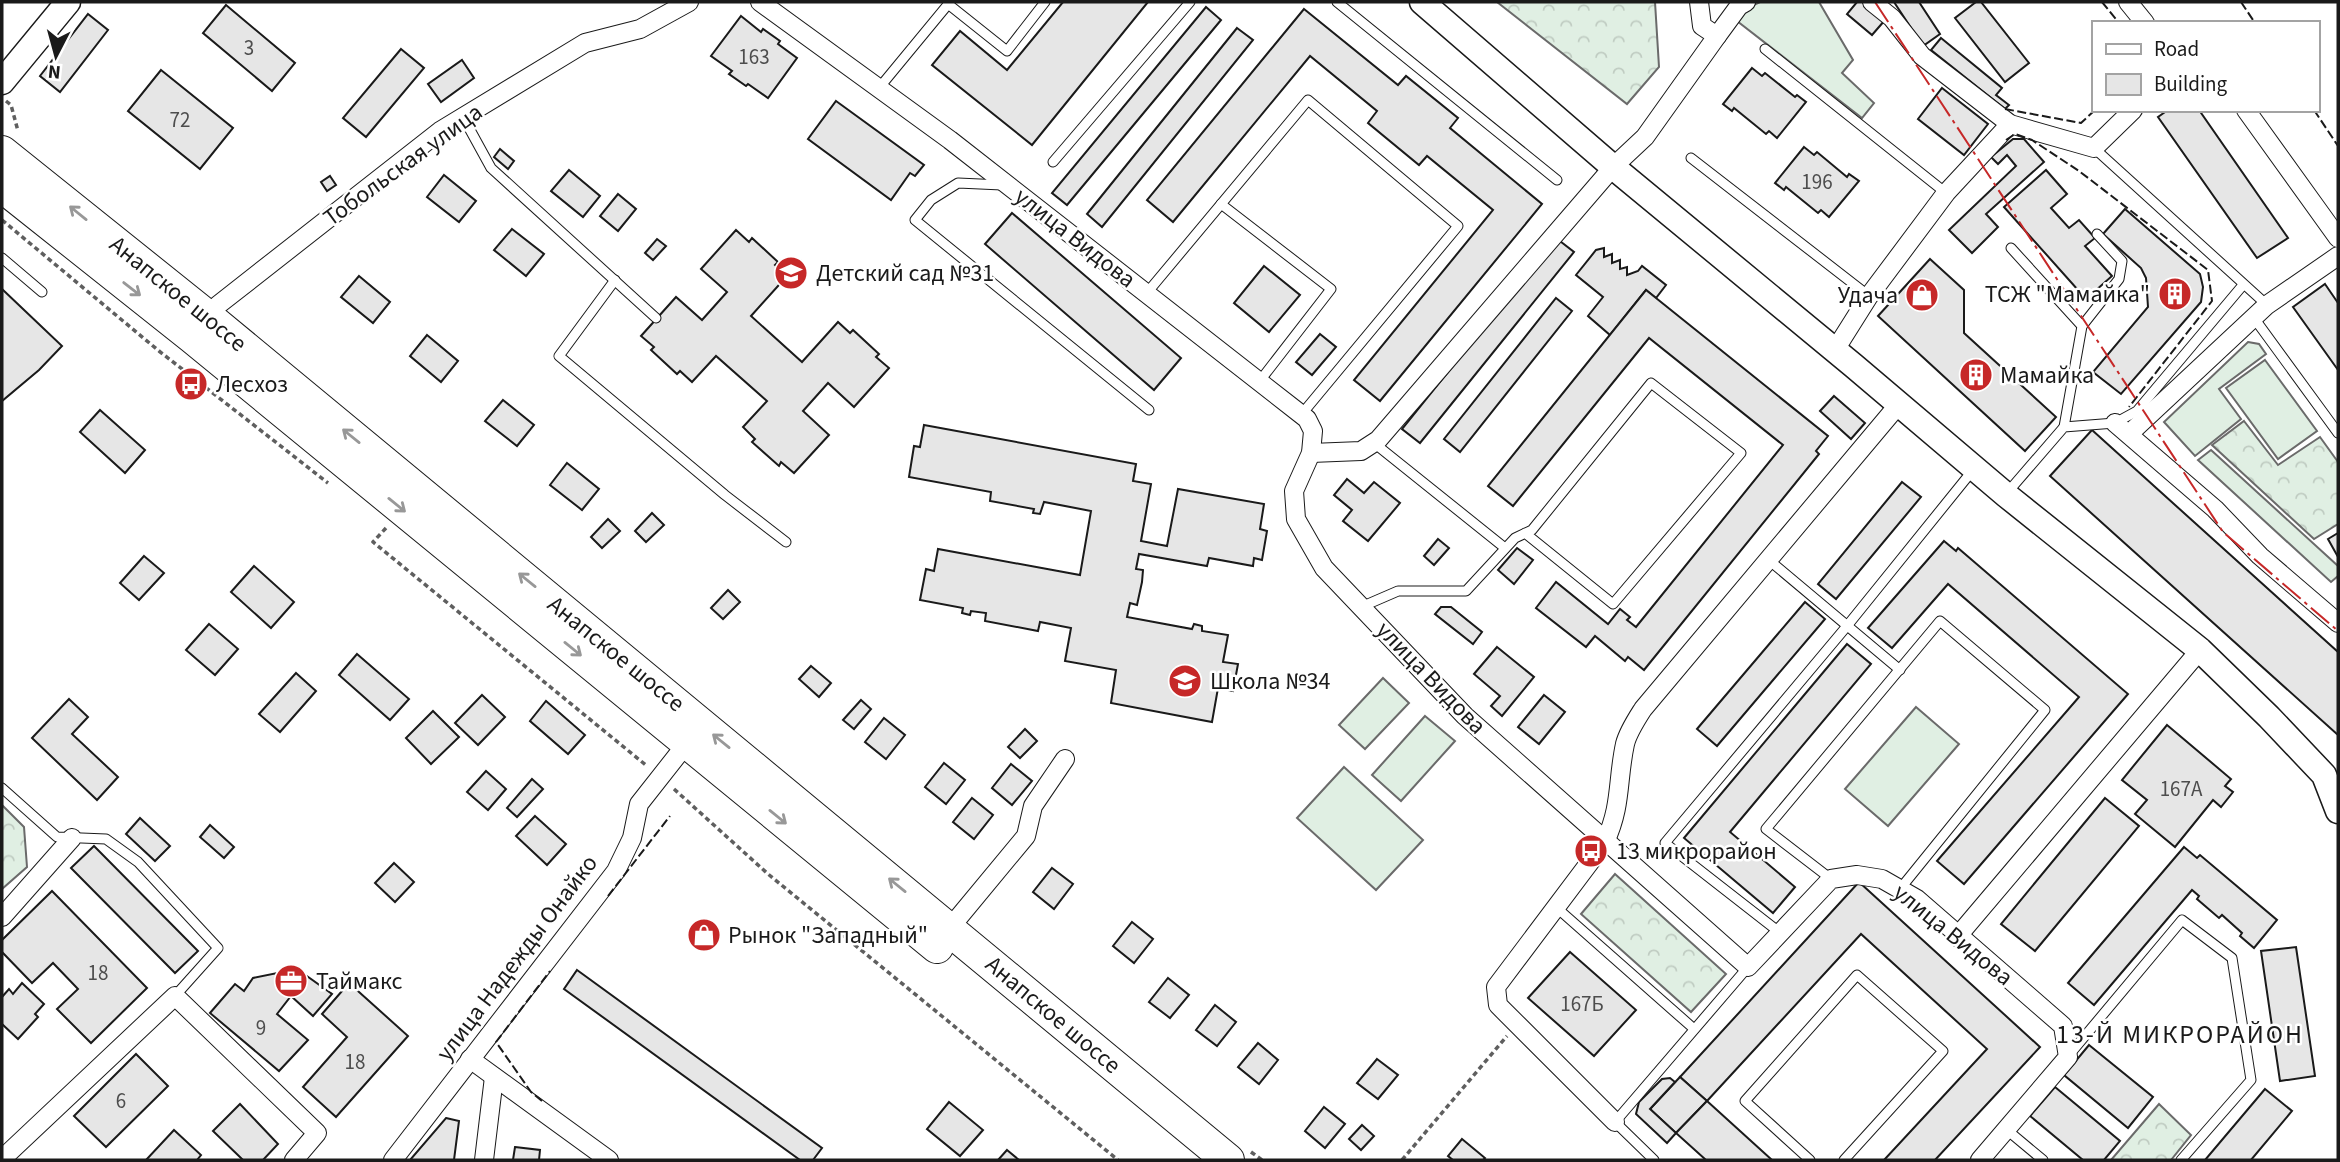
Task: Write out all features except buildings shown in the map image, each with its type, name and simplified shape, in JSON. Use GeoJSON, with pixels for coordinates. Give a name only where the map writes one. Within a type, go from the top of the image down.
{"type":"FeatureCollection","features":[{"type":"Feature","properties":{"kind":"highway","name":"Анапское шоссе"},"geometry":{"type":"LineString","coordinates":[[2,152],[208,317],[942,937]]}},
{"type":"Feature","properties":{"kind":"highway","name":"Анапское шоссе"},"geometry":{"type":"LineString","coordinates":[[2,186],[192,337],[687,743],[942,937],[1227,1160]]}},
{"type":"Feature","properties":{"kind":"highway"},"geometry":{"type":"LineString","coordinates":[[942,937],[1198,1160]]}},
{"type":"Feature","properties":{"kind":"street"},"geometry":{"type":"LineString","coordinates":[[2,82],[68,2]]}},
{"type":"Feature","properties":{"kind":"street","name":"Тобольская улица"},"geometry":{"type":"LineString","coordinates":[[208,317],[218,305],[440,131],[585,43],[640,29],[690,2]]}},
{"type":"Feature","properties":{"kind":"street","name":"улица Видова"},"geometry":{"type":"LineString","coordinates":[[760,2],[1007,185],[1301,415]]}},
{"type":"Feature","properties":{"kind":"street"},"geometry":{"type":"LineString","coordinates":[[1422,2],[1614,167],[2006,495],[2200,650],[2324,775],[2338,811]]}},
{"type":"Feature","properties":{"kind":"street"},"geometry":{"type":"LineString","coordinates":[[1699,2],[1702,26],[1717,36]]}},
{"type":"Feature","properties":{"kind":"street"},"geometry":{"type":"LineString","coordinates":[[1301,415],[1307,419],[1313,430],[1311,453],[1361,451],[1374,443],[1614,167],[1645,137],[1739,6],[1746,2]]}},
{"type":"Feature","properties":{"kind":"street"},"geometry":{"type":"LineString","coordinates":[[1872,2],[1892,18],[1922,56],[2010,124],[2094,148],[2131,112]]}},
{"type":"Feature","properties":{"kind":"street"},"geometry":{"type":"LineString","coordinates":[[2128,2],[2144,21]]}},
{"type":"Feature","properties":{"kind":"street"},"geometry":{"type":"LineString","coordinates":[[2247,112],[2338,238]]}},
{"type":"Feature","properties":{"kind":"street"},"geometry":{"type":"LineString","coordinates":[[1835,350],[1869,296],[1946,193],[2010,124]]}},
{"type":"Feature","properties":{"kind":"street"},"geometry":{"type":"LineString","coordinates":[[2338,256],[2260,311],[2122,428],[2215,509],[2260,556],[2338,623]]}},
{"type":"Feature","properties":{"kind":"street"},"geometry":{"type":"LineString","coordinates":[[1615,1122],[1498,1005],[1496,987],[1605,842],[1617,813],[1625,742],[1643,709],[1770,561],[1899,404]]}},
{"type":"Feature","properties":{"kind":"street","name":"улица Видова"},"geometry":{"type":"LineString","coordinates":[[1311,453],[1294,491],[1296,519],[1324,568],[1465,716],[1748,967]]}},
{"type":"Feature","properties":{"kind":"street"},"geometry":{"type":"LineString","coordinates":[[1957,937],[2200,650]]}},
{"type":"Feature","properties":{"kind":"street","name":"улица Надежды Онайко"},"geometry":{"type":"LineString","coordinates":[[393,1160],[616,871],[632,838],[639,804],[687,743]]}},
{"type":"Feature","properties":{"kind":"street"},"geometry":{"type":"LineString","coordinates":[[942,937],[1026,836],[1033,806],[1065,759]]}},
{"type":"Feature","properties":{"kind":"street"},"geometry":{"type":"LineString","coordinates":[[2,917],[72,838]]}},
{"type":"Feature","properties":{"kind":"street","name":"улица Видова"},"geometry":{"type":"LineString","coordinates":[[1831,879],[1857,875],[1882,879],[1917,899],[1957,937],[2063,1026],[2068,1057]]}},
{"type":"Feature","properties":{"kind":"street"},"geometry":{"type":"LineString","coordinates":[[1748,967],[1831,879]]}},
{"type":"Feature","properties":{"kind":"street"},"geometry":{"type":"LineString","coordinates":[[2,1160],[175,996],[317,1133],[294,1160]]}},
{"type":"Feature","properties":{"kind":"street"},"geometry":{"type":"LineString","coordinates":[[1980,1160],[2068,1057]]}},
{"type":"Feature","properties":{"kind":"street"},"geometry":{"type":"LineString","coordinates":[[470,1059],[609,1160]]}},
{"type":"Feature","properties":{"kind":"street"},"geometry":{"type":"LineString","coordinates":[[484,1160],[494,1077]]}},
{"type":"Feature","properties":{"kind":"lane"},"geometry":{"type":"LineString","coordinates":[[879,88],[949,3],[1007,51],[1045,2]]}},
{"type":"Feature","properties":{"kind":"lane"},"geometry":{"type":"LineString","coordinates":[[1053,162],[1190,2]]}},
{"type":"Feature","properties":{"kind":"lane"},"geometry":{"type":"LineString","coordinates":[[1337,2],[1557,180]]}},
{"type":"Feature","properties":{"kind":"lane"},"geometry":{"type":"LineString","coordinates":[[1765,49],[1946,193]]}},
{"type":"Feature","properties":{"kind":"lane"},"geometry":{"type":"LineString","coordinates":[[1146,294],[1308,100],[1458,226],[1301,415]]}},
{"type":"Feature","properties":{"kind":"lane"},"geometry":{"type":"LineString","coordinates":[[463,117],[491,168],[656,318]]}},
{"type":"Feature","properties":{"kind":"lane"},"geometry":{"type":"LineString","coordinates":[[2094,148],[2243,285],[2338,433]]}},
{"type":"Feature","properties":{"kind":"lane"},"geometry":{"type":"LineString","coordinates":[[1691,158],[1869,296]]}},
{"type":"Feature","properties":{"kind":"lane"},"geometry":{"type":"LineString","coordinates":[[1007,185],[958,183],[931,200],[915,220],[1149,410]]}},
{"type":"Feature","properties":{"kind":"lane"},"geometry":{"type":"LineString","coordinates":[[1221,204],[1331,289],[1259,382]]}},
{"type":"Feature","properties":{"kind":"lane"},"geometry":{"type":"LineString","coordinates":[[2006,495],[2064,427],[2082,326],[2119,279],[2122,261],[2097,234]]}},
{"type":"Feature","properties":{"kind":"lane"},"geometry":{"type":"LineString","coordinates":[[2011,248],[2082,326]]}},
{"type":"Feature","properties":{"kind":"lane"},"geometry":{"type":"LineString","coordinates":[[2,258],[42,292]]}},
{"type":"Feature","properties":{"kind":"lane"},"geometry":{"type":"LineString","coordinates":[[615,280],[559,356],[786,542]]}},
{"type":"Feature","properties":{"kind":"lane"},"geometry":{"type":"LineString","coordinates":[[2064,427],[2122,428],[2243,285]]}},
{"type":"Feature","properties":{"kind":"lane"},"geometry":{"type":"LineString","coordinates":[[1361,607],[1398,591],[1466,591],[1515,538],[1525,533],[1532,530],[1651,383],[1741,453],[1613,604],[1525,533]]}},
{"type":"Feature","properties":{"kind":"lane"},"geometry":{"type":"LineString","coordinates":[[1374,443],[1505,548]]}},
{"type":"Feature","properties":{"kind":"lane"},"geometry":{"type":"LineString","coordinates":[[1779,932],[1665,843],[1847,626],[1974,468]]}},
{"type":"Feature","properties":{"kind":"lane"},"geometry":{"type":"LineString","coordinates":[[1770,561],[1899,670]]}},
{"type":"Feature","properties":{"kind":"lane"},"geometry":{"type":"LineString","coordinates":[[1831,879],[1766,829],[1940,621],[2045,709],[1900,888]]}},
{"type":"Feature","properties":{"kind":"lane"},"geometry":{"type":"LineString","coordinates":[[2,788],[57,837],[106,839],[138,862],[218,948],[175,996]]}},
{"type":"Feature","properties":{"kind":"lane"},"geometry":{"type":"LineString","coordinates":[[1557,908],[1693,1028]]}},
{"type":"Feature","properties":{"kind":"lane"},"geometry":{"type":"LineString","coordinates":[[2068,1057],[2182,920],[2232,958],[2250,1080],[2181,1160]]}},
{"type":"Feature","properties":{"kind":"lane"},"geometry":{"type":"LineString","coordinates":[[1654,1160],[1615,1122],[1748,967]]}},
{"type":"Feature","properties":{"kind":"lane"},"geometry":{"type":"LineString","coordinates":[[1810,1160],[1745,1101],[1857,975],[1943,1051],[1844,1160]]}},
{"type":"Feature","properties":{"kind":"lane"},"geometry":{"type":"LineString","coordinates":[[2007,1130],[2043,1160]]}},
{"type":"Feature","properties":{"kind":"path"},"geometry":{"type":"LineString","coordinates":[[2,220],[159,351],[334,488]]}},
{"type":"Feature","properties":{"kind":"path"},"geometry":{"type":"LineString","coordinates":[[387,527],[373,542],[660,776],[768,874],[1118,1160]]}},
{"type":"Feature","properties":{"kind":"path"},"geometry":{"type":"LineString","coordinates":[[1402,1160],[1517,1024]]}},
{"type":"Feature","properties":{"kind":"green space"},"geometry":{"type":"Polygon","coordinates":[[[1497,2],[1655,2],[1659,67],[1627,104],[1497,2]]]}},
{"type":"Feature","properties":{"kind":"green space"},"geometry":{"type":"Polygon","coordinates":[[[1760,2],[1819,2],[1853,60],[1842,73],[1874,103],[1862,118],[1737,21],[1743,10],[1760,2]]]}},
{"type":"Feature","properties":{"kind":"green space"},"geometry":{"type":"Polygon","coordinates":[[[2248,342],[2259,344],[2266,354],[2219,389],[2241,419],[2195,456],[2164,422],[2248,342]]]}},
{"type":"Feature","properties":{"kind":"green space"},"geometry":{"type":"Polygon","coordinates":[[[2265,360],[2317,431],[2278,459],[2226,388],[2265,360]]]}},
{"type":"Feature","properties":{"kind":"green space"},"geometry":{"type":"Polygon","coordinates":[[[2244,421],[2278,465],[2320,437],[2338,462],[2338,524],[2314,539],[2212,445],[2244,421]]]}},
{"type":"Feature","properties":{"kind":"green space"},"geometry":{"type":"Polygon","coordinates":[[[2211,450],[2338,566],[2338,576],[2331,582],[2198,460],[2211,450]]]}},
{"type":"Feature","properties":{"kind":"green space"},"geometry":{"type":"Polygon","coordinates":[[[1383,678],[1409,703],[1365,749],[1339,725],[1383,678]]]}},
{"type":"Feature","properties":{"kind":"green space"},"geometry":{"type":"Polygon","coordinates":[[[1916,707],[1959,744],[1888,826],[1845,789],[1916,707]]]}},
{"type":"Feature","properties":{"kind":"green space"},"geometry":{"type":"Polygon","coordinates":[[[1425,716],[1455,741],[1401,801],[1372,775],[1425,716]]]}},
{"type":"Feature","properties":{"kind":"green space"},"geometry":{"type":"Polygon","coordinates":[[[1344,767],[1423,840],[1376,890],[1297,818],[1344,767]]]}},
{"type":"Feature","properties":{"kind":"green space"},"geometry":{"type":"Polygon","coordinates":[[[2,805],[24,827],[27,867],[2,889],[2,805]]]}},
{"type":"Feature","properties":{"kind":"green space"},"geometry":{"type":"Polygon","coordinates":[[[1615,874],[1726,974],[1691,1012],[1581,914],[1615,874]]]}},
{"type":"Feature","properties":{"kind":"green space"},"geometry":{"type":"Polygon","coordinates":[[[2159,1104],[2191,1135],[2171,1160],[2111,1160],[2159,1104]]]}},
{"type":"Feature","properties":{"kind":"fence"},"geometry":{"type":"LineString","coordinates":[[2102,2],[2117,21]]}},
{"type":"Feature","properties":{"kind":"fence"},"geometry":{"type":"LineString","coordinates":[[2241,2],[2254,21]]}},
{"type":"Feature","properties":{"kind":"fence"},"geometry":{"type":"LineString","coordinates":[[2005,109],[2081,123],[2093,112]]}},
{"type":"Feature","properties":{"kind":"fence"},"geometry":{"type":"LineString","coordinates":[[2315,112],[2338,146]]}},
{"type":"Feature","properties":{"kind":"fence"},"geometry":{"type":"LineString","coordinates":[[2006,140],[2015,134],[2032,140],[2079,171],[2208,270],[2212,301],[2129,407]]}},
{"type":"Feature","properties":{"kind":"fence"},"geometry":{"type":"LineString","coordinates":[[608,896],[670,816]]}},
{"type":"Feature","properties":{"kind":"fence"},"geometry":{"type":"LineString","coordinates":[[542,1101],[531,1092],[496,1042],[550,971]]}},
{"type":"Feature","properties":{"kind":"power"},"geometry":{"type":"LineString","coordinates":[[1875,2],[2223,532],[2338,631]]}},
{"type":"Feature","properties":{"kind":"place","name":"Детский сад №31"},"geometry":{"type":"Point","coordinates":[791,273]}},
{"type":"Feature","properties":{"kind":"place","name":"ТСЖ \"Мамайка\""},"geometry":{"type":"Point","coordinates":[2175,294]}},
{"type":"Feature","properties":{"kind":"place","name":"Удача"},"geometry":{"type":"Point","coordinates":[1922,295]}},
{"type":"Feature","properties":{"kind":"place","name":"Мамайка"},"geometry":{"type":"Point","coordinates":[1976,375]}},
{"type":"Feature","properties":{"kind":"place","name":"Лесхоз"},"geometry":{"type":"Point","coordinates":[191,384]}},
{"type":"Feature","properties":{"kind":"place","name":"Школа №34"},"geometry":{"type":"Point","coordinates":[1185,681]}},
{"type":"Feature","properties":{"kind":"place","name":"13 микрорайон"},"geometry":{"type":"Point","coordinates":[1591,851]}},
{"type":"Feature","properties":{"kind":"place","name":"Рынок \"Западный\""},"geometry":{"type":"Point","coordinates":[704,935]}},
{"type":"Feature","properties":{"kind":"place","name":"Таймакс"},"geometry":{"type":"Point","coordinates":[291,981]}},
{"type":"Feature","properties":{"kind":"district","name":"13-Й МИКРОРАЙОН"},"geometry":{"type":"Point","coordinates":[2180,1034]}}]}
